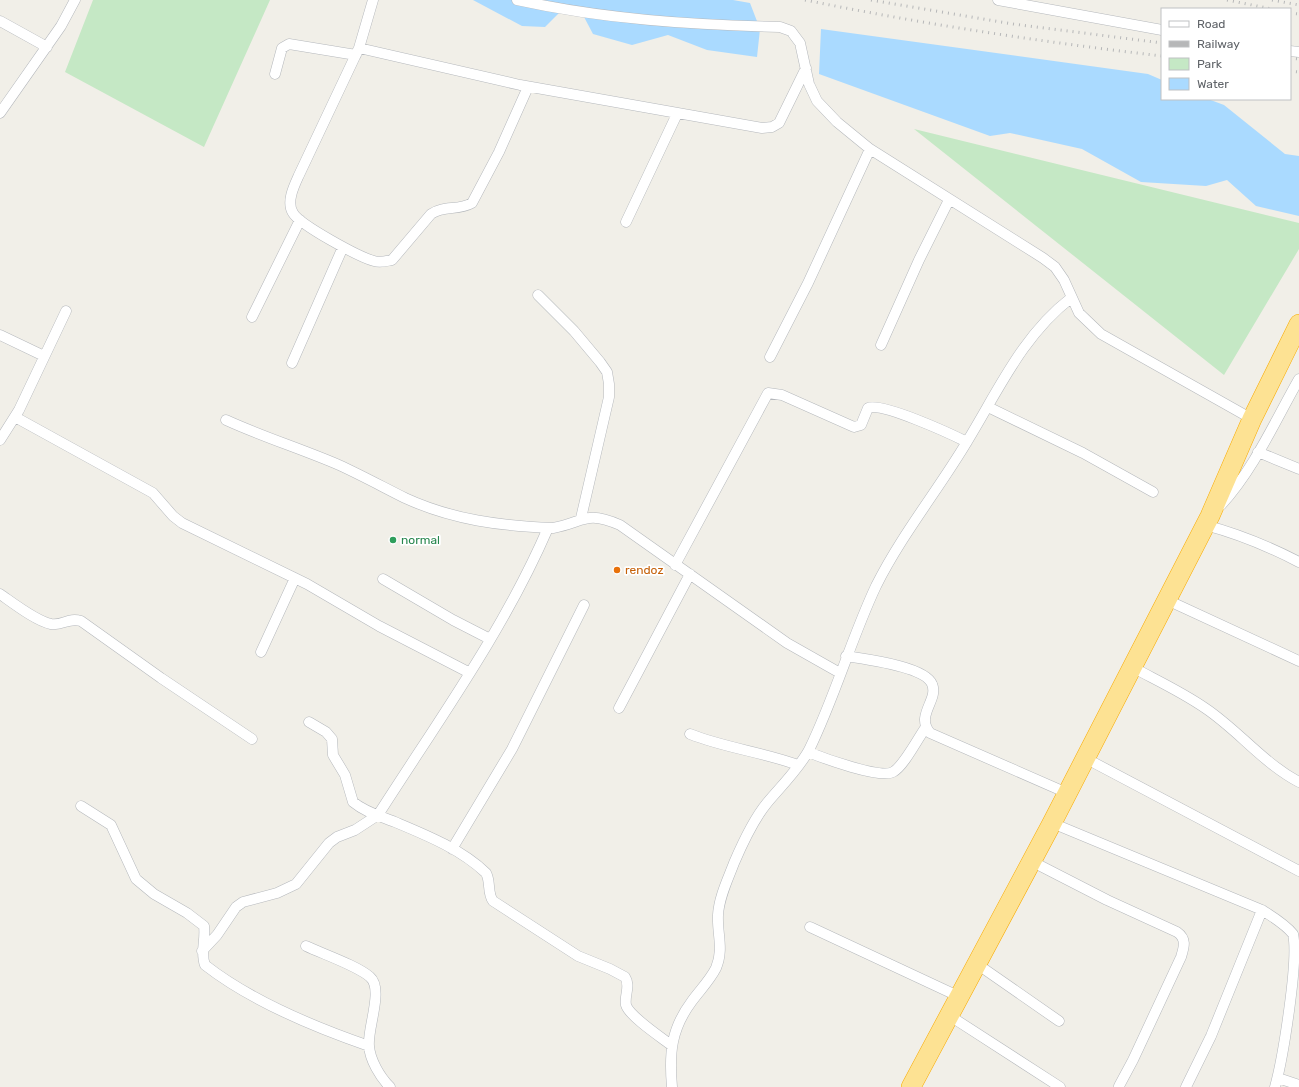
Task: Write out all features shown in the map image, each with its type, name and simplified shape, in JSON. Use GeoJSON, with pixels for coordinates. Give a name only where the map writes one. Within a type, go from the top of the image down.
{"type":"FeatureCollection","features":[{"type":"Feature","properties":{"kind":"highway"},"geometry":{"type":"LineString","coordinates":[[911,1087],[1052,823],[1208,521],[1252,419],[1299,324]]}},
{"type":"Feature","properties":{"kind":"street"},"geometry":{"type":"LineString","coordinates":[[0,113],[62,26],[75,0]]}},
{"type":"Feature","properties":{"kind":"street"},"geometry":{"type":"LineString","coordinates":[[373,0],[357,52],[292,192],[290,204],[292,213],[300,220],[343,246],[374,261],[383,262],[392,260],[431,214],[438,209],[460,208],[472,203],[499,152],[528,87]]}},
{"type":"Feature","properties":{"kind":"street"},"geometry":{"type":"LineString","coordinates":[[517,0],[626,18],[698,24],[780,27],[791,31],[800,43],[809,84],[817,101],[837,122],[870,149],[1042,258],[1055,268],[1064,280],[1079,313],[1101,334],[1252,419]]}},
{"type":"Feature","properties":{"kind":"street"},"geometry":{"type":"LineString","coordinates":[[998,0],[1161,30]]}},
{"type":"Feature","properties":{"kind":"street"},"geometry":{"type":"LineString","coordinates":[[0,21],[47,47]]}},
{"type":"Feature","properties":{"kind":"street"},"geometry":{"type":"LineString","coordinates":[[275,74],[282,48],[289,44],[357,52],[528,87],[762,128],[772,127],[779,123],[785,114],[806,68]]}},
{"type":"Feature","properties":{"kind":"street"},"geometry":{"type":"LineString","coordinates":[[626,222],[677,114]]}},
{"type":"Feature","properties":{"kind":"street"},"geometry":{"type":"LineString","coordinates":[[770,357],[808,283],[870,149]]}},
{"type":"Feature","properties":{"kind":"street"},"geometry":{"type":"LineString","coordinates":[[882,344],[919,260],[949,200]]}},
{"type":"Feature","properties":{"kind":"street"},"geometry":{"type":"LineString","coordinates":[[252,317],[300,220]]}},
{"type":"Feature","properties":{"kind":"street"},"geometry":{"type":"LineString","coordinates":[[292,364],[343,246]]}},
{"type":"Feature","properties":{"kind":"street"},"geometry":{"type":"LineString","coordinates":[[538,295],[574,331],[607,372],[610,384],[609,397],[581,518]]}},
{"type":"Feature","properties":{"kind":"street"},"geometry":{"type":"LineString","coordinates":[[672,1087],[671,1045],[678,1025],[686,1010],[716,968],[722,944],[718,915],[721,898],[742,844],[765,805],[788,780],[808,752],[846,656],[876,586],[889,561],[967,442],[1006,373],[1038,327],[1055,310],[1071,298]]}},
{"type":"Feature","properties":{"kind":"street"},"geometry":{"type":"LineString","coordinates":[[0,440],[33,382],[66,311]]}},
{"type":"Feature","properties":{"kind":"street"},"geometry":{"type":"LineString","coordinates":[[0,335],[44,356]]}},
{"type":"Feature","properties":{"kind":"street"},"geometry":{"type":"LineString","coordinates":[[1299,379],[1258,452],[1231,492],[1208,521],[1261,543],[1299,562]]}},
{"type":"Feature","properties":{"kind":"street"},"geometry":{"type":"LineString","coordinates":[[675,565],[768,393],[782,396],[854,427],[861,425],[868,408],[875,407],[912,418],[967,442]]}},
{"type":"Feature","properties":{"kind":"street"},"geometry":{"type":"LineString","coordinates":[[988,407],[1083,453],[1152,492]]}},
{"type":"Feature","properties":{"kind":"street"},"geometry":{"type":"LineString","coordinates":[[14,417],[95,462],[143,486],[161,501],[173,516],[182,523],[295,578],[379,626],[470,673]]}},
{"type":"Feature","properties":{"kind":"street"},"geometry":{"type":"LineString","coordinates":[[226,420],[271,440],[338,465],[406,498],[439,511],[466,519],[494,525],[548,528],[562,526],[581,518],[600,518],[620,526],[675,565],[732,602],[792,646],[840,673]]}},
{"type":"Feature","properties":{"kind":"street"},"geometry":{"type":"LineString","coordinates":[[1258,452],[1299,469]]}},
{"type":"Feature","properties":{"kind":"street"},"geometry":{"type":"LineString","coordinates":[[202,951],[217,935],[236,907],[243,902],[277,893],[296,884],[329,843],[337,837],[355,830],[378,815],[470,673],[522,584],[548,528]]}},
{"type":"Feature","properties":{"kind":"street"},"geometry":{"type":"LineString","coordinates":[[619,708],[690,574]]}},
{"type":"Feature","properties":{"kind":"street"},"geometry":{"type":"LineString","coordinates":[[261,652],[295,578]]}},
{"type":"Feature","properties":{"kind":"street"},"geometry":{"type":"LineString","coordinates":[[383,579],[447,617],[490,639]]}},
{"type":"Feature","properties":{"kind":"street"},"geometry":{"type":"LineString","coordinates":[[0,594],[42,621],[51,624],[58,624],[70,619],[81,621],[167,682],[252,739]]}},
{"type":"Feature","properties":{"kind":"street"},"geometry":{"type":"LineString","coordinates":[[1167,600],[1299,661]]}},
{"type":"Feature","properties":{"kind":"street"},"geometry":{"type":"LineString","coordinates":[[452,849],[512,749],[584,605]]}},
{"type":"Feature","properties":{"kind":"street"},"geometry":{"type":"LineString","coordinates":[[846,656],[900,666],[927,678],[932,684],[933,690],[925,719],[926,728],[930,733],[1067,793]]}},
{"type":"Feature","properties":{"kind":"street"},"geometry":{"type":"LineString","coordinates":[[1132,667],[1205,708],[1248,743],[1281,773],[1299,782]]}},
{"type":"Feature","properties":{"kind":"street"},"geometry":{"type":"LineString","coordinates":[[308,722],[326,732],[332,739],[334,755],[345,775],[353,802],[359,807],[452,849],[471,860],[486,873],[489,878],[490,896],[493,901],[578,956],[625,977],[628,986],[626,999],[628,1010],[671,1045]]}},
{"type":"Feature","properties":{"kind":"street"},"geometry":{"type":"LineString","coordinates":[[808,752],[850,766],[886,774],[894,772],[901,765],[926,728]]}},
{"type":"Feature","properties":{"kind":"street"},"geometry":{"type":"LineString","coordinates":[[690,734],[716,743],[771,756],[798,765]]}},
{"type":"Feature","properties":{"kind":"street"},"geometry":{"type":"LineString","coordinates":[[1085,758],[1299,871]]}},
{"type":"Feature","properties":{"kind":"street"},"geometry":{"type":"LineString","coordinates":[[81,806],[111,825],[136,879],[154,894],[187,912],[204,926],[205,934],[202,951],[205,965],[263,1001],[320,1027],[369,1046]]}},
{"type":"Feature","properties":{"kind":"street"},"geometry":{"type":"LineString","coordinates":[[1052,823],[1262,910],[1286,926],[1293,935],[1297,946],[1296,1010],[1277,1083],[1299,1085]]}},
{"type":"Feature","properties":{"kind":"street"},"geometry":{"type":"LineString","coordinates":[[1031,861],[1114,903],[1178,932],[1185,941],[1181,957],[1134,1060],[1119,1086]]}},
{"type":"Feature","properties":{"kind":"street"},"geometry":{"type":"LineString","coordinates":[[1186,1087],[1211,1036],[1262,910]]}},
{"type":"Feature","properties":{"kind":"street"},"geometry":{"type":"LineString","coordinates":[[810,927],[960,997]]}},
{"type":"Feature","properties":{"kind":"street"},"geometry":{"type":"LineString","coordinates":[[306,946],[372,978],[376,994],[369,1046],[372,1060],[390,1087]]}},
{"type":"Feature","properties":{"kind":"street"},"geometry":{"type":"LineString","coordinates":[[977,964],[1059,1021]]}},
{"type":"Feature","properties":{"kind":"street"},"geometry":{"type":"LineString","coordinates":[[950,1016],[1060,1087]]}},
{"type":"Feature","properties":{"kind":"green space"},"geometry":{"type":"Polygon","coordinates":[[[93,0],[270,0],[204,147],[65,72],[93,0]]]}},
{"type":"Feature","properties":{"kind":"green space"},"geometry":{"type":"Polygon","coordinates":[[[914,129],[1299,223],[1299,249],[1224,375],[914,129]]]}},
{"type":"Feature","properties":{"kind":"water"},"geometry":{"type":"Polygon","coordinates":[[[473,0],[733,0],[750,3],[760,29],[757,57],[707,50],[668,35],[632,45],[593,34],[583,15],[566,6],[545,27],[522,26],[473,0]]]}},
{"type":"Feature","properties":{"kind":"water"},"geometry":{"type":"Polygon","coordinates":[[[821,29],[1148,74],[1161,80],[1161,100],[1211,100],[1224,105],[1285,154],[1299,156],[1299,216],[1256,206],[1227,180],[1206,186],[1141,182],[1082,149],[1010,133],[990,136],[819,74],[821,29]]]}},
{"type":"Feature","properties":{"kind":"railway"},"geometry":{"type":"LineString","coordinates":[[805,0],[983,32],[1161,56]]}},
{"type":"Feature","properties":{"kind":"railway"},"geometry":{"type":"LineString","coordinates":[[871,0],[1013,24],[1161,43]]}},
{"type":"Feature","properties":{"kind":"railway"},"geometry":{"type":"LineString","coordinates":[[1227,0],[1267,8]]}},
{"type":"Feature","properties":{"kind":"railway"},"geometry":{"type":"LineString","coordinates":[[1272,0],[1299,5]]}},
{"type":"Feature","properties":{"kind":"railway"},"geometry":{"type":"LineString","coordinates":[[1291,13],[1299,14]]}},
{"type":"Feature","properties":{"kind":"railway"},"geometry":{"type":"LineString","coordinates":[[1291,58],[1299,59]]}},
{"type":"Feature","properties":{"kind":"railway"},"geometry":{"type":"LineString","coordinates":[[1291,71],[1299,72]]}},
{"type":"Feature","properties":{"kind":"place","name":"normal"},"geometry":{"type":"Point","coordinates":[393,540]}},
{"type":"Feature","properties":{"kind":"place","name":"rendoz"},"geometry":{"type":"Point","coordinates":[617,570]}}]}
